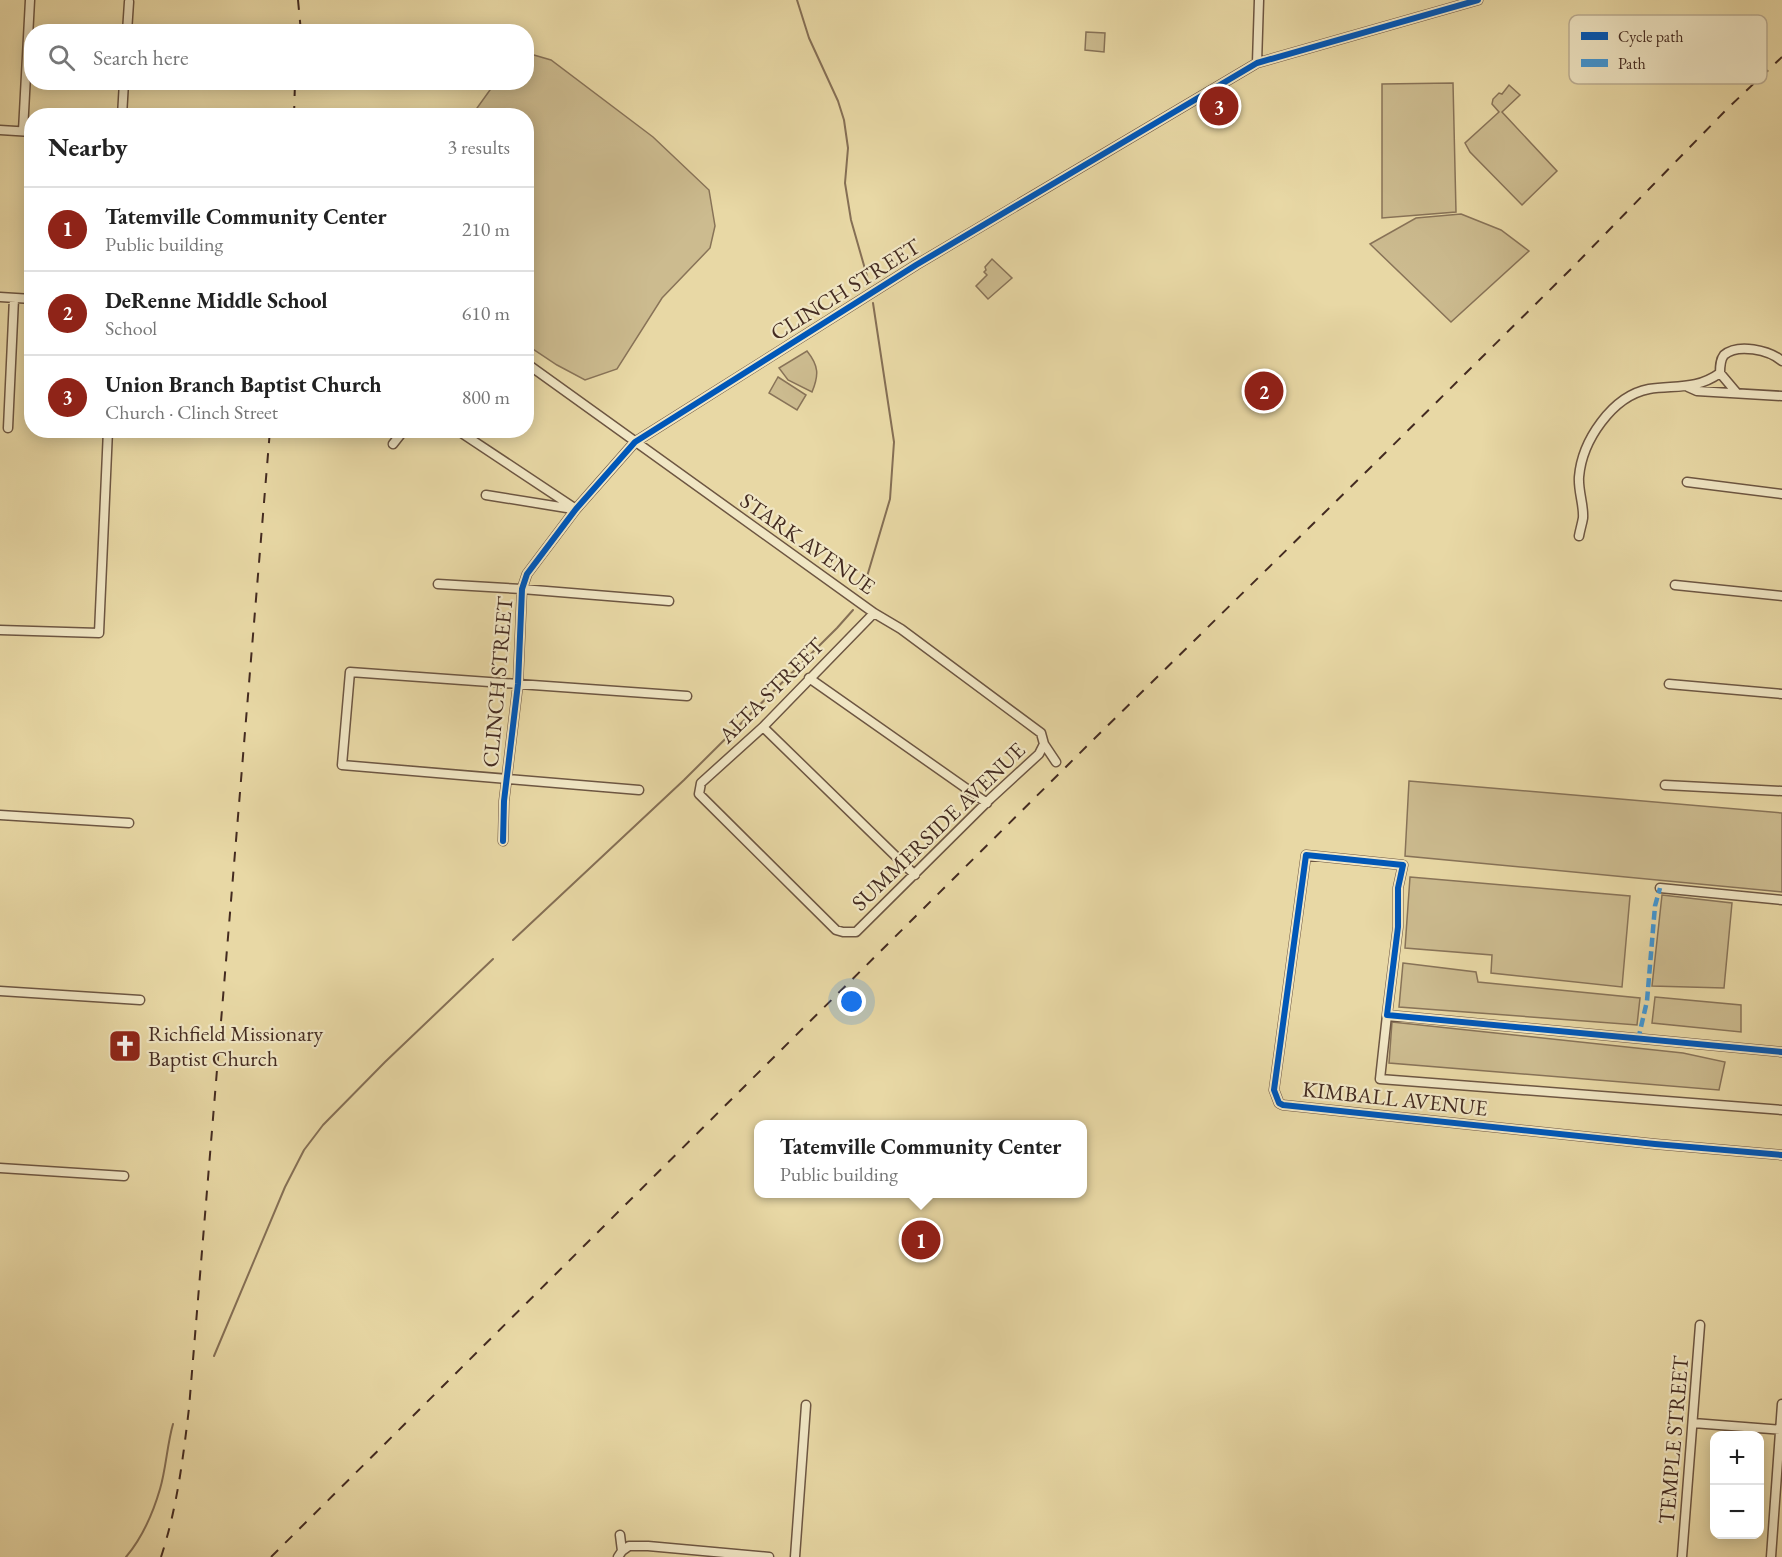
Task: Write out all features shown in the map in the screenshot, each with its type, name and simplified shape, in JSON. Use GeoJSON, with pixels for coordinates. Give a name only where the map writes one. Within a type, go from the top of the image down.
{"type":"FeatureCollection","features":[{"type":"Feature","properties":{"kind":"street"},"geometry":{"type":"LineString","coordinates":[[29,24],[30,0]]}},
{"type":"Feature","properties":{"kind":"street"},"geometry":{"type":"LineString","coordinates":[[1257,63],[1259,0]]}},
{"type":"Feature","properties":{"kind":"street","name":"CLINCH STREET"},"geometry":{"type":"LineString","coordinates":[[502,842],[504,801],[518,684],[522,589],[527,574],[576,509],[635,442],[916,265],[1257,63],[1478,0]]}},
{"type":"Feature","properties":{"kind":"street"},"geometry":{"type":"LineString","coordinates":[[128,24],[129,2]]}},
{"type":"Feature","properties":{"kind":"street"},"geometry":{"type":"LineString","coordinates":[[28,90],[28,108]]}},
{"type":"Feature","properties":{"kind":"street"},"geometry":{"type":"LineString","coordinates":[[122,108],[124,90]]}},
{"type":"Feature","properties":{"kind":"street"},"geometry":{"type":"LineString","coordinates":[[0,130],[24,132]]}},
{"type":"Feature","properties":{"kind":"street"},"geometry":{"type":"LineString","coordinates":[[0,297],[24,299]]}},
{"type":"Feature","properties":{"kind":"street"},"geometry":{"type":"LineString","coordinates":[[8,428],[14,298]]}},
{"type":"Feature","properties":{"kind":"street"},"geometry":{"type":"LineString","coordinates":[[1579,536],[1583,518],[1579,478],[1582,459],[1591,438],[1606,417],[1623,400],[1647,390],[1688,387],[1712,379],[1719,373],[1721,360],[1735,350],[1756,350],[1775,355],[1782,361]]}},
{"type":"Feature","properties":{"kind":"street","name":"STARK AVENUE"},"geometry":{"type":"LineString","coordinates":[[534,369],[874,613],[901,629],[1041,733],[1044,744],[1056,762]]}},
{"type":"Feature","properties":{"kind":"street"},"geometry":{"type":"LineString","coordinates":[[1719,373],[1736,393]]}},
{"type":"Feature","properties":{"kind":"street"},"geometry":{"type":"LineString","coordinates":[[1688,387],[1697,391],[1782,396]]}},
{"type":"Feature","properties":{"kind":"street"},"geometry":{"type":"LineString","coordinates":[[0,630],[99,633],[108,438]]}},
{"type":"Feature","properties":{"kind":"street"},"geometry":{"type":"LineString","coordinates":[[393,444],[398,438]]}},
{"type":"Feature","properties":{"kind":"street"},"geometry":{"type":"LineString","coordinates":[[469,438],[576,509]]}},
{"type":"Feature","properties":{"kind":"street"},"geometry":{"type":"LineString","coordinates":[[1687,482],[1782,494]]}},
{"type":"Feature","properties":{"kind":"street"},"geometry":{"type":"LineString","coordinates":[[486,495],[576,509]]}},
{"type":"Feature","properties":{"kind":"street"},"geometry":{"type":"LineString","coordinates":[[438,584],[669,601]]}},
{"type":"Feature","properties":{"kind":"street"},"geometry":{"type":"LineString","coordinates":[[1675,585],[1782,596]]}},
{"type":"Feature","properties":{"kind":"street","name":"ALTA STREET"},"geometry":{"type":"LineString","coordinates":[[856,932],[836,930],[699,794],[701,783],[763,727],[874,613]]}},
{"type":"Feature","properties":{"kind":"street"},"geometry":{"type":"LineString","coordinates":[[639,790],[342,765],[350,672],[687,696]]}},
{"type":"Feature","properties":{"kind":"street"},"geometry":{"type":"LineString","coordinates":[[809,678],[987,803]]}},
{"type":"Feature","properties":{"kind":"street"},"geometry":{"type":"LineString","coordinates":[[1669,684],[1782,694]]}},
{"type":"Feature","properties":{"kind":"street"},"geometry":{"type":"LineString","coordinates":[[763,727],[915,875]]}},
{"type":"Feature","properties":{"kind":"street","name":"SUMMERSIDE AVENUE"},"geometry":{"type":"LineString","coordinates":[[856,932],[1039,754],[1044,744]]}},
{"type":"Feature","properties":{"kind":"street"},"geometry":{"type":"LineString","coordinates":[[1665,785],[1782,791]]}},
{"type":"Feature","properties":{"kind":"street"},"geometry":{"type":"LineString","coordinates":[[0,815],[129,823]]}},
{"type":"Feature","properties":{"kind":"street","name":"KIMBALL AVENUE"},"geometry":{"type":"LineString","coordinates":[[1387,1016],[1398,927],[1398,888],[1403,865],[1306,855],[1274,1090],[1279,1102],[1283,1105],[1644,1143],[1782,1155]]}},
{"type":"Feature","properties":{"kind":"street"},"geometry":{"type":"LineString","coordinates":[[1660,888],[1782,900]]}},
{"type":"Feature","properties":{"kind":"street"},"geometry":{"type":"LineString","coordinates":[[0,991],[140,1000]]}},
{"type":"Feature","properties":{"kind":"street"},"geometry":{"type":"LineString","coordinates":[[1782,1052],[1387,1016],[1380,1079],[1782,1110]]}},
{"type":"Feature","properties":{"kind":"street"},"geometry":{"type":"LineString","coordinates":[[0,1168],[124,1176]]}},
{"type":"Feature","properties":{"kind":"street","name":"TEMPLE STREET"},"geometry":{"type":"LineString","coordinates":[[1682,1557],[1700,1325]]}},
{"type":"Feature","properties":{"kind":"street"},"geometry":{"type":"LineString","coordinates":[[1770,1557],[1782,1404]]}},
{"type":"Feature","properties":{"kind":"street"},"geometry":{"type":"LineString","coordinates":[[795,1557],[806,1405]]}},
{"type":"Feature","properties":{"kind":"street"},"geometry":{"type":"LineString","coordinates":[[1693,1423],[1781,1429]]}},
{"type":"Feature","properties":{"kind":"street"},"geometry":{"type":"LineString","coordinates":[[620,1535],[620,1554]]}},
{"type":"Feature","properties":{"kind":"street"},"geometry":{"type":"LineString","coordinates":[[620,1554],[629,1546],[648,1546],[769,1557]]}},
{"type":"Feature","properties":{"kind":"shaded area"},"geometry":{"type":"Polygon","coordinates":[[[1086,32],[1105,33],[1104,52],[1085,50],[1086,32]]]}},
{"type":"Feature","properties":{"kind":"shaded area"},"geometry":{"type":"Polygon","coordinates":[[[534,55],[551,60],[653,137],[709,190],[715,226],[710,248],[662,298],[617,369],[585,380],[534,350],[534,108],[477,108],[490,90],[534,90],[534,55]]]}},
{"type":"Feature","properties":{"kind":"shaded area"},"geometry":{"type":"Polygon","coordinates":[[[1453,83],[1456,212],[1382,218],[1382,84],[1453,83]]]}},
{"type":"Feature","properties":{"kind":"shaded area"},"geometry":{"type":"Polygon","coordinates":[[[1509,85],[1520,95],[1502,112],[1557,171],[1522,205],[1470,152],[1465,143],[1499,112],[1492,104],[1493,99],[1499,93],[1502,94],[1509,85]]]}},
{"type":"Feature","properties":{"kind":"shaded area"},"geometry":{"type":"Polygon","coordinates":[[[1461,214],[1501,230],[1529,251],[1451,322],[1370,244],[1416,218],[1461,214]]]}},
{"type":"Feature","properties":{"kind":"shaded area"},"geometry":{"type":"Polygon","coordinates":[[[992,259],[1012,278],[988,299],[976,286],[987,275],[984,272],[985,267],[992,259]]]}},
{"type":"Feature","properties":{"kind":"shaded area"},"geometry":{"type":"Polygon","coordinates":[[[807,351],[817,371],[812,392],[788,380],[779,368],[807,351]]]}},
{"type":"Feature","properties":{"kind":"shaded area"},"geometry":{"type":"Polygon","coordinates":[[[778,377],[806,395],[797,410],[769,393],[778,377]]]}},
{"type":"Feature","properties":{"kind":"shaded area"},"geometry":{"type":"Polygon","coordinates":[[[1409,781],[1782,813],[1782,892],[1405,856],[1409,781]]]}},
{"type":"Feature","properties":{"kind":"shaded area"},"geometry":{"type":"Polygon","coordinates":[[[1410,877],[1630,896],[1622,987],[1491,973],[1492,955],[1405,948],[1410,877]]]}},
{"type":"Feature","properties":{"kind":"shaded area"},"geometry":{"type":"Polygon","coordinates":[[[1662,895],[1732,903],[1724,988],[1652,986],[1662,895]]]}},
{"type":"Feature","properties":{"kind":"shaded area"},"geometry":{"type":"Polygon","coordinates":[[[1403,963],[1476,972],[1478,982],[1640,998],[1637,1025],[1399,1007],[1403,963]]]}},
{"type":"Feature","properties":{"kind":"shaded area"},"geometry":{"type":"Polygon","coordinates":[[[1655,997],[1741,1005],[1741,1032],[1652,1023],[1655,997]]]}},
{"type":"Feature","properties":{"kind":"shaded area"},"geometry":{"type":"Polygon","coordinates":[[[1392,1022],[1683,1053],[1725,1062],[1719,1090],[1389,1063],[1392,1022]]]}},
{"type":"Feature","properties":{"kind":"waterway"},"geometry":{"type":"LineString","coordinates":[[797,0],[809,38],[838,101],[844,120],[848,148],[845,183],[851,220],[869,283]]}},
{"type":"Feature","properties":{"kind":"waterway"},"geometry":{"type":"LineString","coordinates":[[863,590],[890,499],[894,442],[873,303]]}},
{"type":"Feature","properties":{"kind":"waterway"},"geometry":{"type":"LineString","coordinates":[[513,940],[684,780],[853,610]]}},
{"type":"Feature","properties":{"kind":"waterway"},"geometry":{"type":"LineString","coordinates":[[214,1356],[285,1187],[304,1150],[323,1125],[385,1062],[493,959]]}},
{"type":"Feature","properties":{"kind":"waterway"},"geometry":{"type":"LineString","coordinates":[[126,1557],[142,1533],[157,1498],[173,1424]]}},
{"type":"Feature","properties":{"kind":"railway"},"geometry":{"type":"LineString","coordinates":[[298,0],[300,24]]}},
{"type":"Feature","properties":{"kind":"railway"},"geometry":{"type":"LineString","coordinates":[[1767,71],[1782,57]]}},
{"type":"Feature","properties":{"kind":"railway"},"geometry":{"type":"LineString","coordinates":[[271,1557],[1094,739],[1571,269],[1753,84]]}},
{"type":"Feature","properties":{"kind":"railway"},"geometry":{"type":"LineString","coordinates":[[294,108],[295,90]]}},
{"type":"Feature","properties":{"kind":"railway"},"geometry":{"type":"LineString","coordinates":[[161,1557],[167,1539],[182,1465],[189,1408],[269,438]]}},
{"type":"Feature","properties":{"kind":"marked path"},"geometry":{"type":"LineString","coordinates":[[1638,1040],[1647,1001],[1655,906],[1660,888]]}},
{"type":"Feature","properties":{"kind":"cycle path"},"geometry":{"type":"LineString","coordinates":[[503,841],[504,801],[518,684],[522,589],[527,574],[576,509],[635,442],[916,265],[1257,63],[1478,0]]}},
{"type":"Feature","properties":{"kind":"cycle path"},"geometry":{"type":"LineString","coordinates":[[1782,1052],[1387,1015],[1398,927],[1398,888],[1403,865],[1306,855],[1274,1090],[1279,1103],[1655,1144],[1782,1155]]}},
{"type":"Feature","properties":{"kind":"place","name":"Union Branch Baptist Church"},"geometry":{"type":"Point","coordinates":[1219,106]}},
{"type":"Feature","properties":{"kind":"place","name":"DeRenne Middle School"},"geometry":{"type":"Point","coordinates":[1264,391]}},
{"type":"Feature","properties":{"kind":"place","name":"Richfield Missionary Baptist Church"},"geometry":{"type":"Point","coordinates":[125,1046]}},
{"type":"Feature","properties":{"kind":"place","name":"Tatemville Community Center"},"geometry":{"type":"Point","coordinates":[921,1240]}}]}
